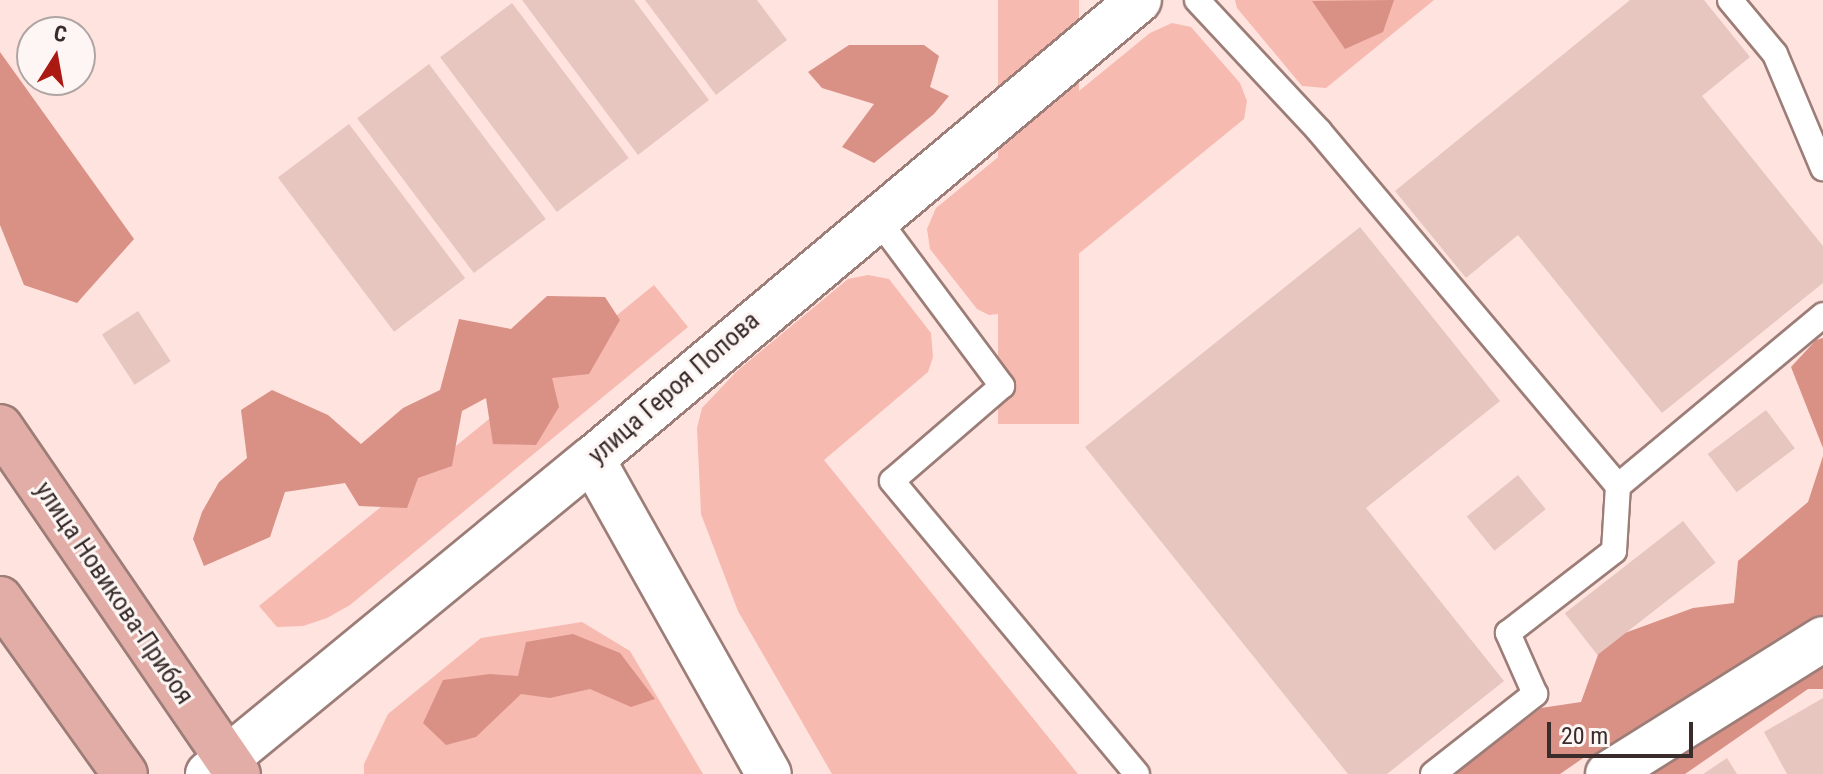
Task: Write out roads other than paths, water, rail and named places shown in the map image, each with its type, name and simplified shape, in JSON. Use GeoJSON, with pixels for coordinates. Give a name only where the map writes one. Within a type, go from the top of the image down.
{"type":"FeatureCollection","features":[{"type":"Feature","properties":{"kind":"main road","name":"улица Новикова-Прибоя"},"geometry":{"type":"LineString","coordinates":[[0,427],[224,769]]}},
{"type":"Feature","properties":{"kind":"main road"},"geometry":{"type":"LineString","coordinates":[[0,599],[125,774]]}},
{"type":"Feature","properties":{"kind":"street","name":"улица Героя Попова"},"geometry":{"type":"LineString","coordinates":[[224,769],[342,661],[592,459],[876,217],[1139,0]]}},
{"type":"Feature","properties":{"kind":"street"},"geometry":{"type":"LineString","coordinates":[[592,459],[769,774]]}},
{"type":"Feature","properties":{"kind":"street"},"geometry":{"type":"LineString","coordinates":[[1608,774],[1823,639]]}},
{"type":"Feature","properties":{"kind":"lane"},"geometry":{"type":"LineString","coordinates":[[1197,0],[1319,131],[1618,486],[1614,551],[1508,633],[1535,694],[1433,774]]}},
{"type":"Feature","properties":{"kind":"lane"},"geometry":{"type":"LineString","coordinates":[[1730,0],[1775,54],[1823,168]]}},
{"type":"Feature","properties":{"kind":"lane"},"geometry":{"type":"LineString","coordinates":[[876,217],[1002,386],[892,481],[1137,774]]}},
{"type":"Feature","properties":{"kind":"lane"},"geometry":{"type":"LineString","coordinates":[[1618,486],[1823,315]]}}]}
